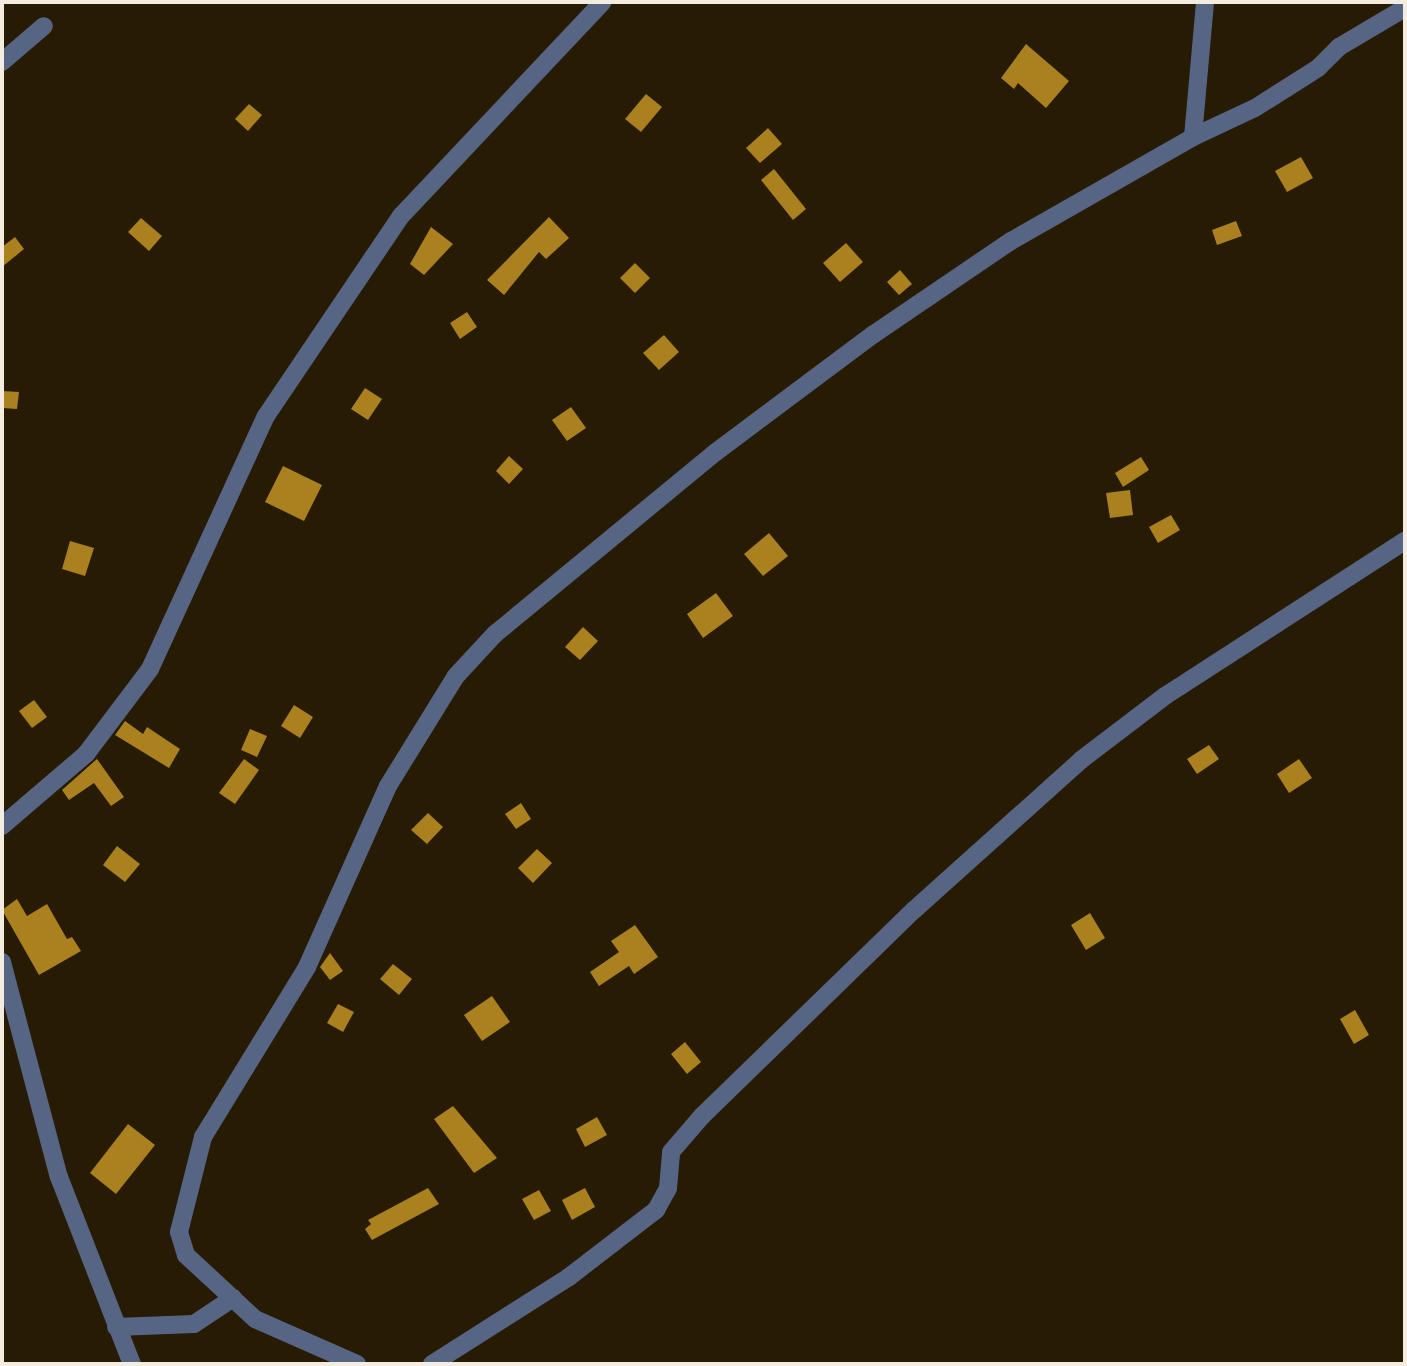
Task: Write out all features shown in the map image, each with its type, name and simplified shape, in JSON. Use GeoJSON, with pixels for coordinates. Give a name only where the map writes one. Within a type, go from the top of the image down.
{"type":"FeatureCollection","features":[{"type":"Feature","properties":{"kind":"street"},"geometry":{"type":"LineString","coordinates":[[2,826],[86,754],[150,669],[266,416],[401,216],[603,2]]}},
{"type":"Feature","properties":{"kind":"street"},"geometry":{"type":"LineString","coordinates":[[1193,136],[1205,2]]}},
{"type":"Feature","properties":{"kind":"street"},"geometry":{"type":"LineString","coordinates":[[357,1364],[255,1319],[198,1269],[181,1244],[182,1222],[203,1137],[307,967],[388,786],[456,676],[495,635],[716,453],[874,334],[1010,241],[1193,136],[1265,102],[1318,68],[1339,47],[1405,8]]}},
{"type":"Feature","properties":{"kind":"street"},"geometry":{"type":"LineString","coordinates":[[2,62],[44,26]]}},
{"type":"Feature","properties":{"kind":"street"},"geometry":{"type":"LineString","coordinates":[[432,1364],[569,1277],[656,1210],[668,1188],[671,1152],[702,1116],[914,910],[1081,760],[1165,696],[1405,541]]}},
{"type":"Feature","properties":{"kind":"street"},"geometry":{"type":"LineString","coordinates":[[2,962],[59,1177],[132,1364]]}},
{"type":"Feature","properties":{"kind":"street"},"geometry":{"type":"LineString","coordinates":[[116,1327],[194,1324],[233,1298]]}},
{"type":"Feature","properties":{"kind":"building"},"geometry":{"type":"Polygon","coordinates":[[[1026,44],[1069,81],[1046,108],[1018,83],[1014,89],[1001,78],[1026,44]]]}},
{"type":"Feature","properties":{"kind":"building"},"geometry":{"type":"Polygon","coordinates":[[[646,94],[662,107],[641,132],[625,119],[646,94]]]}},
{"type":"Feature","properties":{"kind":"building"},"geometry":{"type":"Polygon","coordinates":[[[249,104],[262,115],[248,131],[235,119],[249,104]]]}},
{"type":"Feature","properties":{"kind":"building"},"geometry":{"type":"Polygon","coordinates":[[[768,128],[782,144],[760,163],[746,148],[768,128]]]}},
{"type":"Feature","properties":{"kind":"building"},"geometry":{"type":"Polygon","coordinates":[[[1301,157],[1313,178],[1287,192],[1275,171],[1301,157]]]}},
{"type":"Feature","properties":{"kind":"building"},"geometry":{"type":"Polygon","coordinates":[[[774,169],[806,209],[793,220],[761,180],[774,169]]]}},
{"type":"Feature","properties":{"kind":"building"},"geometry":{"type":"Polygon","coordinates":[[[549,217],[569,238],[546,259],[539,252],[504,295],[487,280],[549,217]]]}},
{"type":"Feature","properties":{"kind":"building"},"geometry":{"type":"Polygon","coordinates":[[[141,218],[162,236],[149,251],[128,232],[141,218]]]}},
{"type":"Feature","properties":{"kind":"building"},"geometry":{"type":"Polygon","coordinates":[[[1236,221],[1242,236],[1217,245],[1212,230],[1236,221]]]}},
{"type":"Feature","properties":{"kind":"building"},"geometry":{"type":"Polygon","coordinates":[[[431,227],[453,244],[424,275],[410,264],[431,227]]]}},
{"type":"Feature","properties":{"kind":"building"},"geometry":{"type":"Polygon","coordinates":[[[15,237],[24,249],[2,267],[2,247],[15,237]]]}},
{"type":"Feature","properties":{"kind":"building"},"geometry":{"type":"Polygon","coordinates":[[[846,243],[863,262],[840,282],[823,263],[846,243]]]}},
{"type":"Feature","properties":{"kind":"building"},"geometry":{"type":"Polygon","coordinates":[[[635,263],[650,278],[635,293],[620,278],[635,263]]]}},
{"type":"Feature","properties":{"kind":"building"},"geometry":{"type":"Polygon","coordinates":[[[900,270],[912,284],[899,295],[887,282],[900,270]]]}},
{"type":"Feature","properties":{"kind":"building"},"geometry":{"type":"Polygon","coordinates":[[[467,312],[477,327],[460,339],[450,323],[467,312]]]}},
{"type":"Feature","properties":{"kind":"building"},"geometry":{"type":"Polygon","coordinates":[[[664,335],[679,352],[659,370],[643,353],[664,335]]]}},
{"type":"Feature","properties":{"kind":"building"},"geometry":{"type":"Polygon","coordinates":[[[365,388],[382,399],[368,420],[351,409],[365,388]]]}},
{"type":"Feature","properties":{"kind":"building"},"geometry":{"type":"Polygon","coordinates":[[[2,391],[19,392],[17,409],[2,408],[2,391]]]}},
{"type":"Feature","properties":{"kind":"building"},"geometry":{"type":"Polygon","coordinates":[[[571,407],[586,428],[567,441],[552,420],[571,407]]]}},
{"type":"Feature","properties":{"kind":"building"},"geometry":{"type":"Polygon","coordinates":[[[509,456],[523,469],[509,484],[496,471],[509,456]]]}},
{"type":"Feature","properties":{"kind":"building"},"geometry":{"type":"Polygon","coordinates":[[[1141,457],[1149,470],[1123,487],[1115,473],[1141,457]]]}},
{"type":"Feature","properties":{"kind":"building"},"geometry":{"type":"Polygon","coordinates":[[[283,466],[322,485],[304,521],[265,502],[283,466]]]}},
{"type":"Feature","properties":{"kind":"building"},"geometry":{"type":"Polygon","coordinates":[[[1130,490],[1133,515],[1110,518],[1106,493],[1130,490]]]}},
{"type":"Feature","properties":{"kind":"building"},"geometry":{"type":"Polygon","coordinates":[[[1171,515],[1180,530],[1158,543],[1149,527],[1171,515]]]}},
{"type":"Feature","properties":{"kind":"building"},"geometry":{"type":"Polygon","coordinates":[[[769,533],[788,556],[763,576],[744,554],[769,533]]]}},
{"type":"Feature","properties":{"kind":"building"},"geometry":{"type":"Polygon","coordinates":[[[70,541],[94,548],[85,576],[62,569],[70,541]]]}},
{"type":"Feature","properties":{"kind":"building"},"geometry":{"type":"Polygon","coordinates":[[[716,593],[733,616],[703,638],[687,614],[716,593]]]}},
{"type":"Feature","properties":{"kind":"building"},"geometry":{"type":"Polygon","coordinates":[[[583,627],[598,641],[580,660],[565,647],[583,627]]]}},
{"type":"Feature","properties":{"kind":"building"},"geometry":{"type":"Polygon","coordinates":[[[34,700],[47,717],[32,728],[19,711],[34,700]]]}},
{"type":"Feature","properties":{"kind":"building"},"geometry":{"type":"Polygon","coordinates":[[[294,705],[313,717],[300,738],[281,726],[294,705]]]}},
{"type":"Feature","properties":{"kind":"building"},"geometry":{"type":"Polygon","coordinates":[[[125,721],[143,734],[147,727],[180,749],[169,768],[115,735],[125,721]]]}},
{"type":"Feature","properties":{"kind":"building"},"geometry":{"type":"Polygon","coordinates":[[[250,729],[267,736],[257,757],[241,750],[250,729]]]}},
{"type":"Feature","properties":{"kind":"building"},"geometry":{"type":"Polygon","coordinates":[[[1209,745],[1219,759],[1197,774],[1187,759],[1209,745]]]}},
{"type":"Feature","properties":{"kind":"building"},"geometry":{"type":"Polygon","coordinates":[[[97,759],[124,797],[111,806],[94,783],[69,800],[62,790],[97,759]]]}},
{"type":"Feature","properties":{"kind":"building"},"geometry":{"type":"Polygon","coordinates":[[[244,759],[259,770],[235,804],[219,793],[244,759]]]}},
{"type":"Feature","properties":{"kind":"building"},"geometry":{"type":"Polygon","coordinates":[[[1299,759],[1312,778],[1289,793],[1277,774],[1299,759]]]}},
{"type":"Feature","properties":{"kind":"building"},"geometry":{"type":"Polygon","coordinates":[[[521,803],[531,819],[516,829],[505,814],[521,803]]]}},
{"type":"Feature","properties":{"kind":"building"},"geometry":{"type":"Polygon","coordinates":[[[428,813],[443,827],[427,844],[411,830],[428,813]]]}},
{"type":"Feature","properties":{"kind":"building"},"geometry":{"type":"Polygon","coordinates":[[[117,846],[140,864],[125,882],[103,865],[117,846]]]}},
{"type":"Feature","properties":{"kind":"building"},"geometry":{"type":"Polygon","coordinates":[[[537,849],[552,863],[533,883],[518,868],[537,849]]]}},
{"type":"Feature","properties":{"kind":"building"},"geometry":{"type":"Polygon","coordinates":[[[17,899],[27,916],[47,904],[67,939],[72,937],[81,951],[39,975],[2,910],[17,899]]]}},
{"type":"Feature","properties":{"kind":"building"},"geometry":{"type":"Polygon","coordinates":[[[1090,913],[1105,938],[1086,950],[1071,925],[1090,913]]]}},
{"type":"Feature","properties":{"kind":"building"},"geometry":{"type":"Polygon","coordinates":[[[635,925],[658,957],[634,974],[629,966],[599,986],[590,972],[619,952],[611,941],[635,925]]]}},
{"type":"Feature","properties":{"kind":"building"},"geometry":{"type":"Polygon","coordinates":[[[330,953],[343,971],[330,980],[320,967],[330,953]]]}},
{"type":"Feature","properties":{"kind":"building"},"geometry":{"type":"Polygon","coordinates":[[[393,964],[412,979],[399,995],[380,979],[393,964]]]}},
{"type":"Feature","properties":{"kind":"building"},"geometry":{"type":"Polygon","coordinates":[[[492,996],[510,1022],[482,1041],[464,1015],[492,996]]]}},
{"type":"Feature","properties":{"kind":"building"},"geometry":{"type":"Polygon","coordinates":[[[338,1004],[354,1012],[343,1032],[327,1023],[338,1004]]]}},
{"type":"Feature","properties":{"kind":"building"},"geometry":{"type":"Polygon","coordinates":[[[1355,1010],[1369,1035],[1354,1044],[1340,1019],[1355,1010]]]}},
{"type":"Feature","properties":{"kind":"building"},"geometry":{"type":"Polygon","coordinates":[[[685,1042],[701,1062],[687,1074],[671,1054],[685,1042]]]}},
{"type":"Feature","properties":{"kind":"building"},"geometry":{"type":"Polygon","coordinates":[[[453,1106],[497,1158],[474,1173],[434,1119],[453,1106]]]}},
{"type":"Feature","properties":{"kind":"building"},"geometry":{"type":"Polygon","coordinates":[[[597,1117],[607,1135],[585,1147],[576,1129],[597,1117]]]}},
{"type":"Feature","properties":{"kind":"building"},"geometry":{"type":"Polygon","coordinates":[[[128,1124],[155,1145],[116,1194],[90,1173],[128,1124]]]}},
{"type":"Feature","properties":{"kind":"building"},"geometry":{"type":"Polygon","coordinates":[[[428,1188],[439,1204],[372,1240],[365,1229],[371,1224],[368,1220],[428,1188]]]}},
{"type":"Feature","properties":{"kind":"building"},"geometry":{"type":"Polygon","coordinates":[[[585,1188],[595,1207],[572,1220],[562,1200],[585,1188]]]}},
{"type":"Feature","properties":{"kind":"building"},"geometry":{"type":"Polygon","coordinates":[[[539,1190],[551,1211],[534,1220],[522,1199],[539,1190]]]}}]}
